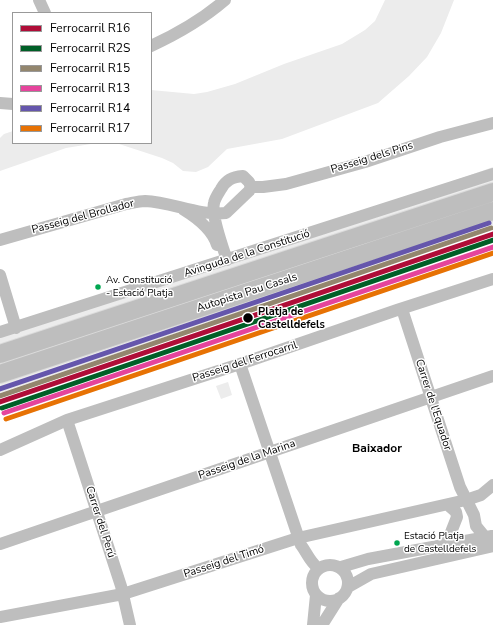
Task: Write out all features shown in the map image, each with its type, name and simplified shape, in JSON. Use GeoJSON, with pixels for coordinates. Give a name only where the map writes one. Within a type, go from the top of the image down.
{"type":"FeatureCollection","features":[{"type":"Feature","properties":{"kind":"highway","name":"Autopista Pau Casals"},"geometry":{"type":"LineString","coordinates":[[0,354],[493,192]]}},
{"type":"Feature","properties":{"kind":"highway","name":"Autopista Pau Casals"},"geometry":{"type":"LineString","coordinates":[[0,374],[493,211]]}},
{"type":"Feature","properties":{"kind":"street"},"geometry":{"type":"LineString","coordinates":[[39,0],[45,12]]}},
{"type":"Feature","properties":{"kind":"street"},"geometry":{"type":"LineString","coordinates":[[152,46],[173,36],[213,10],[225,0]]}},
{"type":"Feature","properties":{"kind":"street"},"geometry":{"type":"LineString","coordinates":[[0,103],[12,104]]}},
{"type":"Feature","properties":{"kind":"street","name":"Passeig dels Pins"},"geometry":{"type":"LineString","coordinates":[[251,187],[263,188],[286,184],[365,162],[440,137],[493,123]]}},
{"type":"Feature","properties":{"kind":"street","name":"Avinguda de la Constitució"},"geometry":{"type":"LineString","coordinates":[[0,332],[233,259],[493,174]]}},
{"type":"Feature","properties":{"kind":"street"},"geometry":{"type":"LineString","coordinates":[[220,213],[249,191],[251,187],[249,182],[243,176],[230,178],[223,185],[214,202],[213,208],[220,213],[224,222],[228,245],[233,259]]}},
{"type":"Feature","properties":{"kind":"street","name":"Passeig del Brollador"},"geometry":{"type":"LineString","coordinates":[[0,240],[126,204],[144,201],[179,208],[220,213]]}},
{"type":"Feature","properties":{"kind":"street"},"geometry":{"type":"LineString","coordinates":[[179,208],[194,216],[215,238],[218,254],[211,265]]}},
{"type":"Feature","properties":{"kind":"street"},"geometry":{"type":"LineString","coordinates":[[0,275],[16,328]]}},
{"type":"Feature","properties":{"kind":"street","name":"Passeig del Ferrocarril"},"geometry":{"type":"LineString","coordinates":[[0,450],[67,420],[493,279]]}},
{"type":"Feature","properties":{"kind":"street","name":"Carrer de l'Equador"},"geometry":{"type":"LineString","coordinates":[[402,309],[430,398],[460,487],[466,500]]}},
{"type":"Feature","properties":{"kind":"street"},"geometry":{"type":"LineString","coordinates":[[240,364],[299,542],[300,553],[308,576],[311,580],[312,589],[316,595],[328,601],[339,598]]}},
{"type":"Feature","properties":{"kind":"street","name":"Passeig de la Marina"},"geometry":{"type":"LineString","coordinates":[[0,544],[493,376]]}},
{"type":"Feature","properties":{"kind":"street","name":"Carrer del Perú"},"geometry":{"type":"LineString","coordinates":[[67,420],[123,594],[130,625]]}},
{"type":"Feature","properties":{"kind":"street","name":"Passeig del Timó"},"geometry":{"type":"LineString","coordinates":[[472,539],[477,504],[481,496],[493,485]]}},
{"type":"Feature","properties":{"kind":"street","name":"Passeig del Timó"},"geometry":{"type":"LineString","coordinates":[[0,617],[123,594],[299,542],[481,496]]}},
{"type":"Feature","properties":{"kind":"street"},"geometry":{"type":"LineString","coordinates":[[466,500],[475,520],[489,536]]}},
{"type":"Feature","properties":{"kind":"street"},"geometry":{"type":"LineString","coordinates":[[446,545],[457,517],[456,512],[448,505]]}},
{"type":"Feature","properties":{"kind":"street"},"geometry":{"type":"LineString","coordinates":[[311,580],[315,571],[325,565],[330,564],[340,567],[489,536]]}},
{"type":"Feature","properties":{"kind":"street"},"geometry":{"type":"LineString","coordinates":[[348,587],[371,574],[403,560],[467,546],[472,539]]}},
{"type":"Feature","properties":{"kind":"street"},"geometry":{"type":"LineString","coordinates":[[299,542],[313,564],[318,568]]}},
{"type":"Feature","properties":{"kind":"street"},"geometry":{"type":"LineString","coordinates":[[371,574],[493,546]]}},
{"type":"Feature","properties":{"kind":"street"},"geometry":{"type":"LineString","coordinates":[[322,625],[339,598],[345,593],[348,587],[347,576],[340,567]]}},
{"type":"Feature","properties":{"kind":"street"},"geometry":{"type":"LineString","coordinates":[[313,625],[316,595]]}},
{"type":"Feature","properties":{"kind":"shaded area"},"geometry":{"type":"Polygon","coordinates":[[[385,0],[454,0],[441,33],[427,57],[409,76],[378,103],[282,139],[227,149],[208,167],[196,172],[183,171],[173,163],[162,158],[119,144],[152,144],[152,90],[194,94],[235,84],[284,64],[342,44],[365,30],[375,21],[385,0]]]}},
{"type":"Feature","properties":{"kind":"shaded area"},"geometry":{"type":"Polygon","coordinates":[[[12,131],[12,144],[91,144],[66,148],[0,171],[0,138],[4,134],[12,131]]]}},
{"type":"Feature","properties":{"kind":"shaded area"},"geometry":{"type":"Polygon","coordinates":[[[493,167],[493,228],[297,291],[295,287],[261,299],[262,304],[0,393],[0,327],[365,212],[493,167]]]}},
{"type":"Feature","properties":{"kind":"shaded area"},"geometry":{"type":"Polygon","coordinates":[[[228,382],[232,395],[221,399],[216,386],[228,382]]]}},
{"type":"Feature","properties":{"kind":"rail line","name":"R14"},"geometry":{"type":"LineString","coordinates":[[0,389],[489,223]]}},
{"type":"Feature","properties":{"kind":"rail line","name":"R15"},"geometry":{"type":"LineString","coordinates":[[0,396],[491,228]]}},
{"type":"Feature","properties":{"kind":"rail line","name":"R16"},"geometry":{"type":"LineString","coordinates":[[0,402],[493,234]]}},
{"type":"Feature","properties":{"kind":"rail line","name":"R2S"},"geometry":{"type":"LineString","coordinates":[[2,408],[493,240]]}},
{"type":"Feature","properties":{"kind":"rail line","name":"R13"},"geometry":{"type":"LineString","coordinates":[[4,413],[493,247]]}},
{"type":"Feature","properties":{"kind":"rail line","name":"R17"},"geometry":{"type":"LineString","coordinates":[[6,419],[493,253]]}},
{"type":"Feature","properties":{"kind":"place","name":"Av. Constitució - Estació Platja"},"geometry":{"type":"Point","coordinates":[98,287]}},
{"type":"Feature","properties":{"kind":"place","name":"Platja de Castelldefels"},"geometry":{"type":"Point","coordinates":[248,318]}},
{"type":"Feature","properties":{"kind":"place","name":"Estació Platja de Castelldefels"},"geometry":{"type":"Point","coordinates":[397,543]}},
{"type":"Feature","properties":{"kind":"district","name":"Baixador"},"geometry":{"type":"Point","coordinates":[377,449]}}]}
